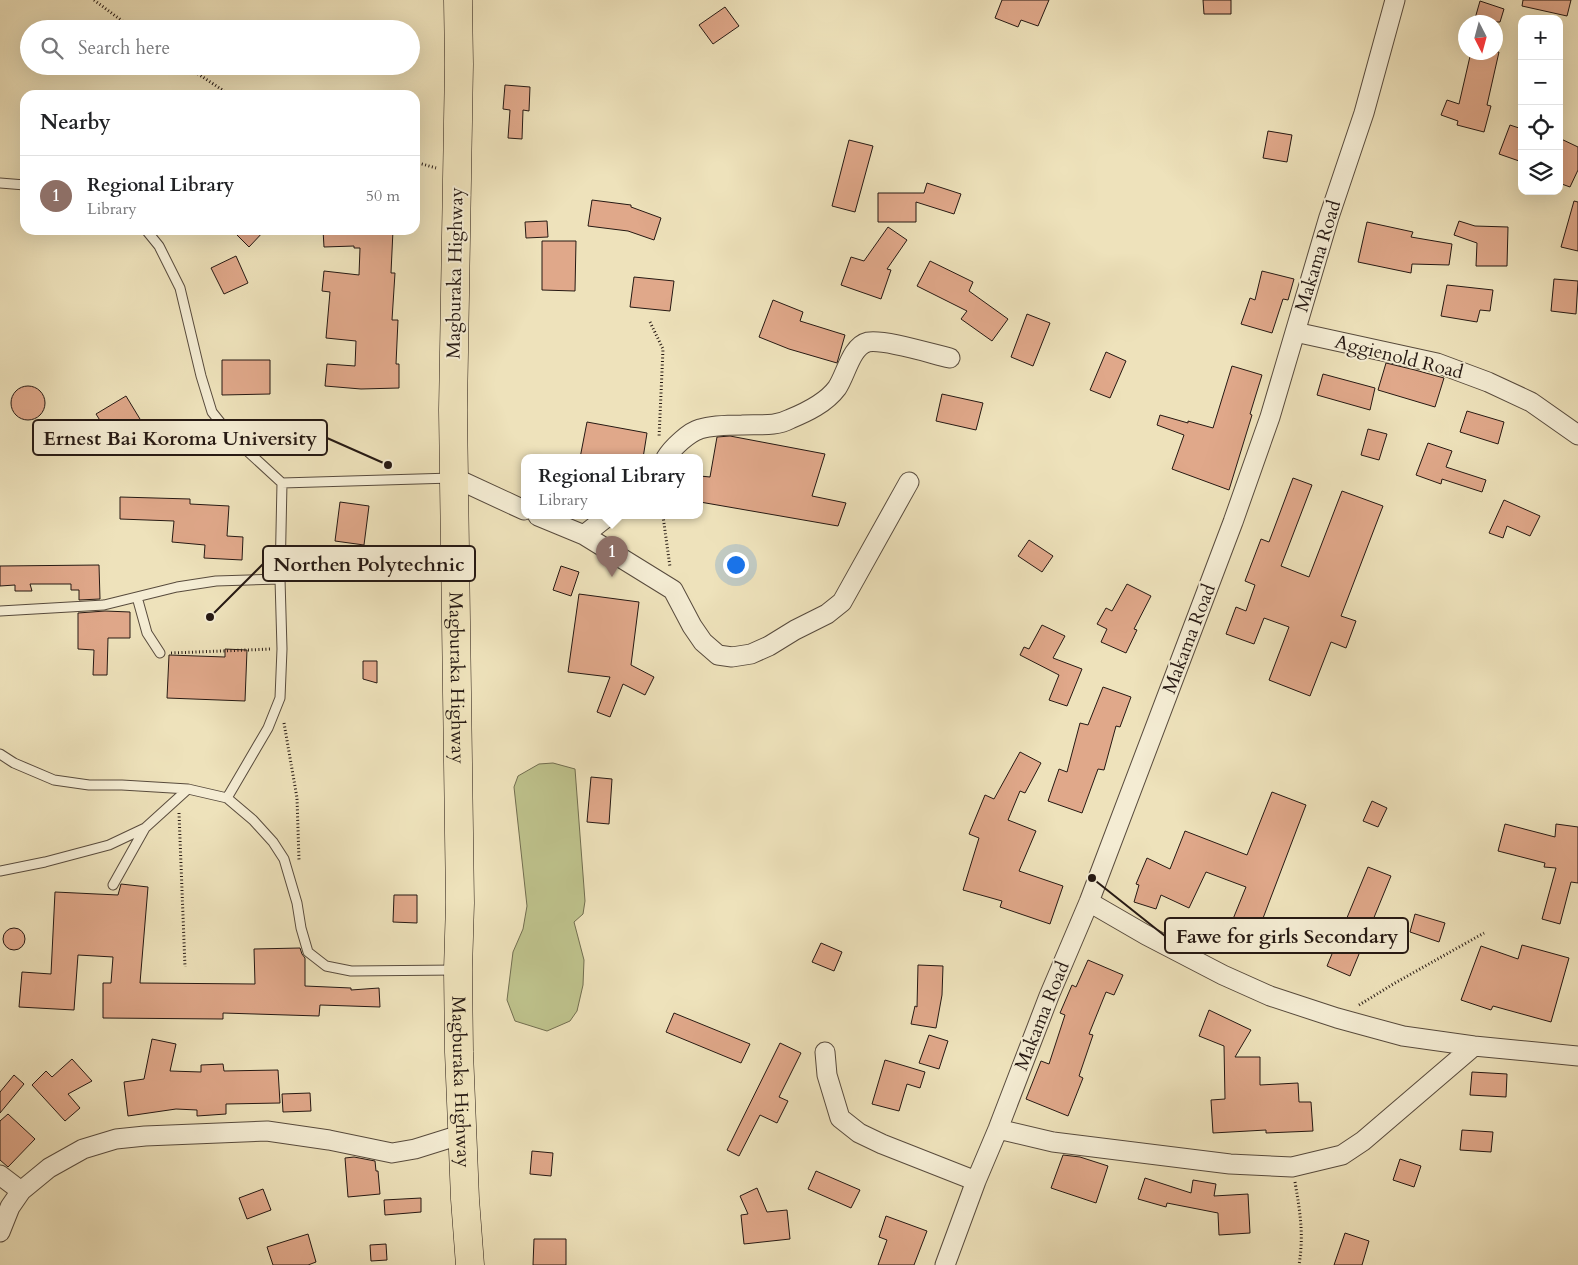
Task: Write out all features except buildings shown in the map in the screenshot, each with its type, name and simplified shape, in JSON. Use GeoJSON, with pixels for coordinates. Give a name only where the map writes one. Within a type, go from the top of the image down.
{"type":"FeatureCollection","features":[{"type":"Feature","properties":{"kind":"main road","name":"Magburaka Highway"},"geometry":{"type":"LineString","coordinates":[[458,0],[459,64],[453,410],[460,903],[458,970],[459,1052],[465,1199],[470,1265]]}},
{"type":"Feature","properties":{"kind":"street","name":"Makama Road"},"geometry":{"type":"LineString","coordinates":[[945,1265],[1049,996],[1089,902],[1233,522],[1270,417],[1329,217],[1364,113],[1395,0]]}},
{"type":"Feature","properties":{"kind":"street","name":"Aggienold Road"},"geometry":{"type":"LineString","coordinates":[[1295,332],[1437,363],[1488,382],[1531,402],[1578,434]]}},
{"type":"Feature","properties":{"kind":"street"},"geometry":{"type":"LineString","coordinates":[[669,454],[699,429],[743,425],[765,426],[787,421],[806,412],[825,400],[837,388],[856,349],[867,342],[882,342],[950,358]]}},
{"type":"Feature","properties":{"kind":"street"},"geometry":{"type":"LineString","coordinates":[[455,478],[521,509]]}},
{"type":"Feature","properties":{"kind":"street"},"geometry":{"type":"LineString","coordinates":[[545,519],[584,535],[673,590],[692,626],[703,642],[718,655],[732,657],[752,654],[770,646],[795,630],[827,614],[842,602],[909,482]]}},
{"type":"Feature","properties":{"kind":"street"},"geometry":{"type":"LineString","coordinates":[[584,535],[604,519]]}},
{"type":"Feature","properties":{"kind":"street"},"geometry":{"type":"LineString","coordinates":[[1089,902],[1223,976],[1270,996],[1337,1018],[1403,1036],[1474,1046],[1578,1056]]}},
{"type":"Feature","properties":{"kind":"street"},"geometry":{"type":"LineString","coordinates":[[998,1129],[1053,1142],[1230,1164],[1292,1167],[1342,1155],[1363,1141],[1474,1046]]}},
{"type":"Feature","properties":{"kind":"street"},"geometry":{"type":"LineString","coordinates":[[825,1052],[827,1074],[840,1118],[859,1133],[882,1144],[976,1181]]}},
{"type":"Feature","properties":{"kind":"street"},"geometry":{"type":"LineString","coordinates":[[0,1232],[10,1207],[21,1191],[49,1168],[83,1149],[116,1140],[145,1136],[267,1131],[329,1140],[392,1153],[415,1149],[463,1134]]}},
{"type":"Feature","properties":{"kind":"street"},"geometry":{"type":"LineString","coordinates":[[0,1175],[21,1191]]}},
{"type":"Feature","properties":{"kind":"lane"},"geometry":{"type":"LineString","coordinates":[[0,183],[20,185]]}},
{"type":"Feature","properties":{"kind":"lane"},"geometry":{"type":"LineString","coordinates":[[150,235],[159,246],[180,288],[201,376],[212,412],[232,437],[282,483],[455,478]]}},
{"type":"Feature","properties":{"kind":"lane"},"geometry":{"type":"LineString","coordinates":[[227,798],[268,728],[280,698],[282,649],[280,579],[282,483]]}},
{"type":"Feature","properties":{"kind":"lane"},"geometry":{"type":"LineString","coordinates":[[0,611],[104,605],[176,587],[216,581],[280,579]]}},
{"type":"Feature","properties":{"kind":"lane"},"geometry":{"type":"LineString","coordinates":[[136,597],[147,633],[160,653]]}},
{"type":"Feature","properties":{"kind":"lane"},"geometry":{"type":"LineString","coordinates":[[0,754],[14,763],[54,780],[89,785],[188,789],[227,798],[253,820],[273,842],[284,859],[297,903],[301,928],[308,952],[326,966],[351,971],[458,970]]}},
{"type":"Feature","properties":{"kind":"lane"},"geometry":{"type":"LineString","coordinates":[[112,885],[145,828],[188,789]]}},
{"type":"Feature","properties":{"kind":"lane"},"geometry":{"type":"LineString","coordinates":[[0,871],[45,862],[109,845],[145,828]]}},
{"type":"Feature","properties":{"kind":"path"},"geometry":{"type":"LineString","coordinates":[[94,0],[121,20]]}},
{"type":"Feature","properties":{"kind":"path"},"geometry":{"type":"LineString","coordinates":[[200,75],[222,90]]}},
{"type":"Feature","properties":{"kind":"path"},"geometry":{"type":"LineString","coordinates":[[650,322],[663,349],[659,438]]}},
{"type":"Feature","properties":{"kind":"path"},"geometry":{"type":"LineString","coordinates":[[663,519],[673,590]]}},
{"type":"Feature","properties":{"kind":"path"},"geometry":{"type":"LineString","coordinates":[[160,653],[282,649]]}},
{"type":"Feature","properties":{"kind":"path"},"geometry":{"type":"LineString","coordinates":[[280,698],[297,798],[298,865]]}},
{"type":"Feature","properties":{"kind":"path"},"geometry":{"type":"LineString","coordinates":[[178,797],[185,967]]}},
{"type":"Feature","properties":{"kind":"path"},"geometry":{"type":"LineString","coordinates":[[1337,1018],[1484,933]]}},
{"type":"Feature","properties":{"kind":"path"},"geometry":{"type":"LineString","coordinates":[[1292,1167],[1302,1223],[1300,1265]]}},
{"type":"Feature","properties":{"kind":"green space"},"geometry":{"type":"Polygon","coordinates":[[[553,763],[575,769],[585,901],[583,914],[574,922],[584,960],[583,985],[577,1011],[570,1021],[547,1031],[515,1021],[507,1000],[513,952],[523,929],[527,906],[514,787],[518,776],[539,764],[553,763]]]}},
{"type":"Feature","properties":{"kind":"place","name":"Ernest Bai Koroma University"},"geometry":{"type":"Point","coordinates":[388,465]}},
{"type":"Feature","properties":{"kind":"place","name":"Regional Library"},"geometry":{"type":"Point","coordinates":[612,577]}},
{"type":"Feature","properties":{"kind":"place","name":"Northen Polytechnic"},"geometry":{"type":"Point","coordinates":[210,617]}},
{"type":"Feature","properties":{"kind":"place","name":"Fawe for girls Secondary"},"geometry":{"type":"Point","coordinates":[1092,878]}}]}
